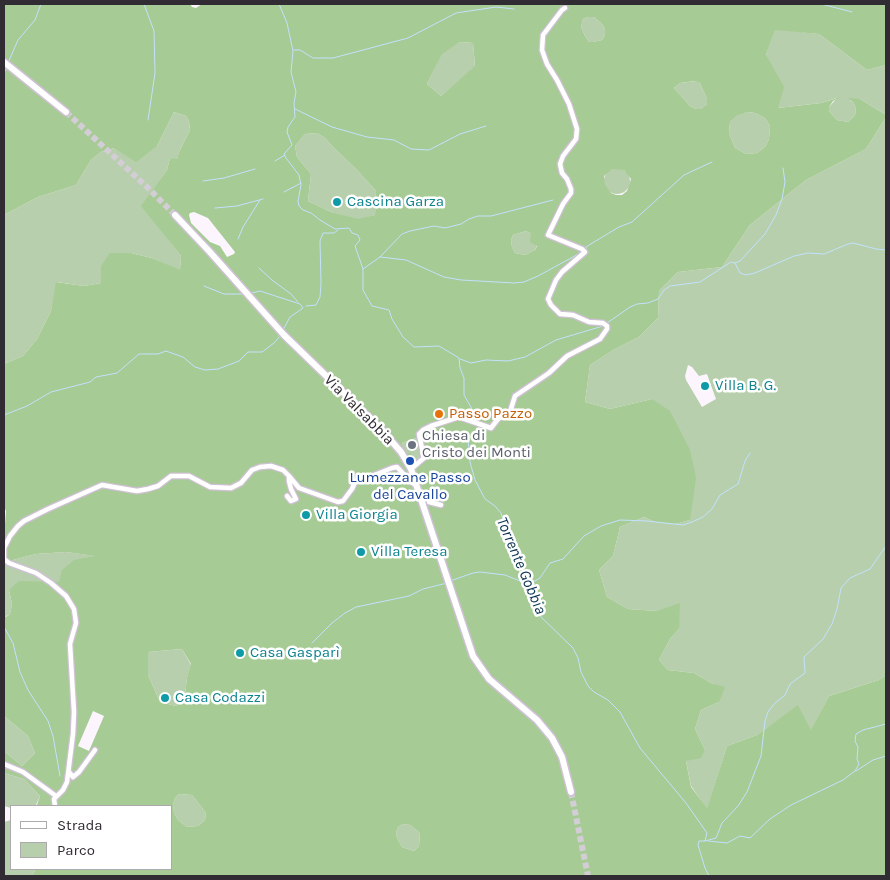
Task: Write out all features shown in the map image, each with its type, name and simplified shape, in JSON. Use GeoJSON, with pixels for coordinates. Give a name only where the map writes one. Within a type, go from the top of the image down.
{"type":"FeatureCollection","features":[{"type":"Feature","properties":{"kind":"main road"},"geometry":{"type":"LineString","coordinates":[[4,62],[64,110]]}},
{"type":"Feature","properties":{"kind":"main road","name":"Via Valsabbia"},"geometry":{"type":"LineString","coordinates":[[175,216],[284,335],[381,429],[401,452],[411,469],[477,664],[493,684],[537,720],[552,738],[562,757],[571,792]]}},
{"type":"Feature","properties":{"kind":"street"},"geometry":{"type":"LineString","coordinates":[[411,469],[424,458],[419,434],[423,430],[459,417],[491,428],[498,419],[510,412],[515,396],[549,373],[567,356],[600,339],[605,333],[607,326],[603,323],[589,322],[573,314],[560,314],[548,299],[556,280],[562,272],[586,252],[548,235],[563,204],[571,193],[560,164],[563,156],[576,140],[577,129],[569,104],[557,80],[546,64],[542,50],[543,35],[565,8]]}},
{"type":"Feature","properties":{"kind":"street"},"geometry":{"type":"LineString","coordinates":[[55,805],[54,799],[67,782],[69,772],[74,712],[70,644],[76,622],[74,608],[66,596],[36,573],[9,563],[4,559],[4,548],[10,536],[24,521],[102,485],[137,491],[158,486],[171,476],[179,475],[189,476],[210,487],[231,488],[241,483],[252,470],[266,466],[283,470],[299,488],[338,502],[343,501],[355,482],[361,478],[367,478],[392,468],[397,467],[416,485]]}},
{"type":"Feature","properties":{"kind":"street"},"geometry":{"type":"LineString","coordinates":[[287,496],[291,501],[296,499],[289,476]]}},
{"type":"Feature","properties":{"kind":"street"},"geometry":{"type":"LineString","coordinates":[[429,502],[441,506]]}},
{"type":"Feature","properties":{"kind":"street"},"geometry":{"type":"LineString","coordinates":[[69,772],[73,776],[79,772],[95,750]]}},
{"type":"Feature","properties":{"kind":"street"},"geometry":{"type":"LineString","coordinates":[[4,764],[23,772],[56,796]]}},
{"type":"Feature","properties":{"kind":"green space"},"geometry":{"type":"Polygon","coordinates":[[[4,4],[190,4],[196,8],[202,4],[886,4],[886,65],[867,70],[819,34],[775,30],[766,55],[784,87],[778,108],[821,103],[841,97],[833,101],[829,107],[829,111],[837,120],[848,122],[855,115],[854,103],[848,98],[860,99],[886,115],[886,117],[866,149],[806,180],[750,225],[722,267],[678,272],[659,291],[658,318],[639,337],[590,365],[585,402],[610,409],[652,399],[670,411],[690,450],[696,478],[690,520],[675,524],[655,522],[644,517],[620,527],[613,556],[599,570],[607,597],[628,609],[657,611],[680,603],[679,629],[670,639],[659,660],[668,670],[694,673],[713,684],[725,687],[719,702],[701,710],[695,729],[705,750],[701,758],[686,761],[691,787],[707,808],[727,746],[757,735],[798,705],[811,730],[829,696],[879,680],[886,675],[886,876],[32,876],[35,870],[172,870],[172,805],[37,805],[40,796],[24,779],[4,773],[4,751],[22,766],[35,753],[28,736],[4,716],[4,616],[6,617],[10,614],[12,604],[9,590],[19,581],[59,582],[62,570],[74,560],[95,556],[66,552],[36,554],[9,561],[4,559],[6,511],[4,507],[4,364],[23,356],[37,339],[51,311],[56,282],[84,286],[101,283],[101,266],[110,253],[131,253],[152,258],[180,270],[181,256],[141,206],[167,170],[170,158],[177,159],[190,130],[189,121],[186,116],[174,112],[157,146],[136,162],[114,148],[101,152],[91,160],[76,185],[38,197],[4,215],[4,4]],[[594,17],[583,19],[581,27],[589,42],[602,40],[605,35],[605,29],[602,24],[594,17]],[[460,42],[442,54],[427,84],[441,96],[475,66],[473,43],[460,42]],[[695,81],[680,83],[674,88],[690,106],[696,109],[701,109],[707,104],[707,99],[700,83],[695,81]],[[748,112],[737,115],[730,122],[729,133],[735,148],[746,154],[757,153],[765,147],[769,139],[770,126],[765,118],[748,112]],[[317,133],[305,134],[295,146],[297,157],[311,174],[308,201],[331,212],[358,219],[375,215],[376,191],[325,138],[317,133]],[[612,169],[604,176],[605,185],[611,193],[622,195],[627,191],[631,179],[624,170],[612,169]],[[194,212],[189,215],[191,223],[210,242],[220,246],[227,257],[234,254],[235,252],[208,218],[194,212]],[[526,231],[513,235],[511,240],[515,253],[525,255],[535,250],[537,246],[530,242],[531,234],[526,231]],[[416,438],[402,443],[406,454],[411,453],[413,459],[416,460],[421,457],[416,438]],[[182,649],[148,652],[148,675],[160,702],[176,706],[185,696],[187,677],[191,664],[182,649]],[[93,711],[78,746],[89,751],[104,716],[93,711]],[[179,794],[175,798],[173,805],[174,813],[178,820],[187,827],[198,826],[205,820],[206,813],[192,795],[179,794]],[[403,824],[398,827],[397,838],[402,847],[414,851],[419,846],[420,833],[410,825],[403,824]]]}},
{"type":"Feature","properties":{"kind":"green space"},"geometry":{"type":"Polygon","coordinates":[[[594,17],[602,24],[605,29],[605,35],[602,40],[589,42],[585,36],[581,27],[583,19],[594,17]]]}},
{"type":"Feature","properties":{"kind":"green space"},"geometry":{"type":"Polygon","coordinates":[[[775,29],[819,34],[867,70],[886,65],[886,115],[860,99],[850,100],[854,103],[856,109],[855,115],[848,122],[837,120],[829,111],[829,107],[837,98],[821,103],[778,108],[766,55],[775,29]]]}},
{"type":"Feature","properties":{"kind":"green space"},"geometry":{"type":"Polygon","coordinates":[[[460,42],[473,43],[475,67],[441,96],[427,84],[442,53],[460,42]]]}},
{"type":"Feature","properties":{"kind":"green space"},"geometry":{"type":"Polygon","coordinates":[[[696,81],[700,83],[707,99],[707,104],[701,109],[690,106],[674,88],[680,83],[696,81]]]}},
{"type":"Feature","properties":{"kind":"green space"},"geometry":{"type":"Polygon","coordinates":[[[174,112],[186,116],[189,121],[190,130],[177,160],[170,158],[167,170],[142,206],[181,256],[180,271],[152,258],[131,253],[101,266],[101,283],[84,286],[57,282],[51,311],[37,339],[23,356],[4,364],[4,215],[38,197],[76,185],[91,160],[101,152],[114,148],[157,146],[174,112]]]}},
{"type":"Feature","properties":{"kind":"green space"},"geometry":{"type":"Polygon","coordinates":[[[748,112],[765,118],[770,126],[769,139],[765,147],[757,153],[746,154],[735,148],[729,133],[730,122],[737,114],[748,112]]]}},
{"type":"Feature","properties":{"kind":"green space"},"geometry":{"type":"Polygon","coordinates":[[[886,117],[886,675],[879,680],[829,696],[811,731],[798,706],[757,735],[727,746],[707,809],[691,786],[686,761],[705,750],[695,729],[701,710],[719,702],[713,684],[694,673],[668,670],[659,660],[670,639],[679,629],[657,611],[628,609],[607,597],[599,570],[613,556],[620,527],[644,517],[655,522],[675,524],[690,520],[652,399],[610,409],[585,402],[590,365],[639,337],[658,318],[659,291],[678,272],[722,267],[750,225],[806,180],[866,149],[886,117]],[[688,365],[685,376],[686,380],[702,407],[716,399],[707,374],[699,376],[688,365]]]}},
{"type":"Feature","properties":{"kind":"green space"},"geometry":{"type":"Polygon","coordinates":[[[317,133],[325,138],[376,191],[375,215],[358,220],[331,212],[308,201],[311,174],[297,157],[295,146],[305,134],[317,133]]]}},
{"type":"Feature","properties":{"kind":"green space"},"geometry":{"type":"Polygon","coordinates":[[[617,168],[626,172],[630,181],[626,190],[617,194],[608,190],[604,181],[608,172],[617,168]]]}},
{"type":"Feature","properties":{"kind":"green space"},"geometry":{"type":"Polygon","coordinates":[[[526,231],[531,234],[537,245],[535,250],[525,255],[515,253],[511,240],[513,235],[526,231]]]}},
{"type":"Feature","properties":{"kind":"green space"},"geometry":{"type":"Polygon","coordinates":[[[416,438],[422,455],[416,460],[406,455],[402,443],[416,438]]]}},
{"type":"Feature","properties":{"kind":"green space"},"geometry":{"type":"Polygon","coordinates":[[[66,552],[97,556],[59,582],[9,590],[12,604],[10,614],[5,617],[4,559],[9,561],[36,554],[66,552]]]}},
{"type":"Feature","properties":{"kind":"green space"},"geometry":{"type":"Polygon","coordinates":[[[182,649],[191,665],[187,677],[185,696],[176,706],[160,702],[148,675],[148,652],[182,649]]]}},
{"type":"Feature","properties":{"kind":"green space"},"geometry":{"type":"Polygon","coordinates":[[[4,716],[28,736],[35,753],[22,766],[4,751],[4,716]]]}},
{"type":"Feature","properties":{"kind":"green space"},"geometry":{"type":"Polygon","coordinates":[[[4,773],[24,779],[40,796],[36,805],[10,805],[10,808],[4,806],[4,773]]]}},
{"type":"Feature","properties":{"kind":"green space"},"geometry":{"type":"Polygon","coordinates":[[[179,794],[192,795],[206,813],[205,820],[198,826],[187,827],[178,820],[174,813],[173,805],[175,798],[179,794]]]}},
{"type":"Feature","properties":{"kind":"green space"},"geometry":{"type":"Polygon","coordinates":[[[10,820],[10,870],[35,870],[32,876],[4,876],[4,822],[10,820]]]}},
{"type":"Feature","properties":{"kind":"green space"},"geometry":{"type":"Polygon","coordinates":[[[403,824],[410,825],[420,833],[419,846],[414,851],[402,847],[397,838],[398,827],[403,824]]]}},
{"type":"Feature","properties":{"kind":"waterway"},"geometry":{"type":"LineString","coordinates":[[8,63],[18,40],[35,20],[41,4]]}},
{"type":"Feature","properties":{"kind":"waterway"},"geometry":{"type":"LineString","coordinates":[[144,4],[154,31],[155,73],[148,120]]}},
{"type":"Feature","properties":{"kind":"waterway"},"geometry":{"type":"LineString","coordinates":[[279,4],[287,23],[293,51],[291,72],[296,92],[294,103],[295,117],[287,132],[292,145],[284,154],[299,175],[301,185],[299,206],[335,229],[349,228],[352,233],[358,235],[360,240],[355,246],[363,269],[363,290],[372,306],[389,310],[403,337],[414,347],[439,346],[459,358],[464,378],[464,395],[472,409],[471,414]]}},
{"type":"Feature","properties":{"kind":"waterway"},"geometry":{"type":"LineString","coordinates":[[821,4],[852,12]]}},
{"type":"Feature","properties":{"kind":"waterway"},"geometry":{"type":"LineString","coordinates":[[294,50],[300,50],[313,58],[333,58],[408,38],[456,13],[496,7],[514,9]]}},
{"type":"Feature","properties":{"kind":"waterway"},"geometry":{"type":"LineString","coordinates":[[4,73],[7,67]]}},
{"type":"Feature","properties":{"kind":"waterway"},"geometry":{"type":"LineString","coordinates":[[295,109],[332,127],[367,137],[394,140],[411,149],[429,150],[460,134],[486,126]]}},
{"type":"Feature","properties":{"kind":"waterway"},"geometry":{"type":"LineString","coordinates":[[275,161],[285,155]]}},
{"type":"Feature","properties":{"kind":"waterway"},"geometry":{"type":"LineString","coordinates":[[586,250],[586,247],[589,245],[619,227],[632,222],[684,175],[712,162]]}},
{"type":"Feature","properties":{"kind":"waterway"},"geometry":{"type":"LineString","coordinates":[[607,323],[630,307],[658,299],[664,290],[670,286],[700,282],[731,262],[740,261],[765,234],[776,215],[782,199],[785,182],[783,168]]}},
{"type":"Feature","properties":{"kind":"waterway"},"geometry":{"type":"LineString","coordinates":[[203,181],[224,178],[255,169]]}},
{"type":"Feature","properties":{"kind":"waterway"},"geometry":{"type":"LineString","coordinates":[[284,192],[301,183]]}},
{"type":"Feature","properties":{"kind":"waterway"},"geometry":{"type":"LineString","coordinates":[[215,208],[237,206],[263,199]]}},
{"type":"Feature","properties":{"kind":"waterway"},"geometry":{"type":"LineString","coordinates":[[238,239],[243,227],[260,200]]}},
{"type":"Feature","properties":{"kind":"waterway"},"geometry":{"type":"LineString","coordinates":[[363,269],[380,257],[402,234],[410,231],[434,226],[445,228],[461,224],[478,216],[491,216],[553,200]]}},
{"type":"Feature","properties":{"kind":"waterway"},"geometry":{"type":"LineString","coordinates":[[306,306],[316,305],[320,297],[320,241],[323,233],[334,233],[338,230]]}},
{"type":"Feature","properties":{"kind":"waterway"},"geometry":{"type":"LineString","coordinates":[[735,263],[740,273],[746,275],[794,256],[808,253],[824,254],[853,243],[886,250]]}},
{"type":"Feature","properties":{"kind":"waterway"},"geometry":{"type":"LineString","coordinates":[[380,257],[406,260],[444,277],[461,280],[514,283],[524,282],[538,276],[582,252]]}},
{"type":"Feature","properties":{"kind":"waterway"},"geometry":{"type":"LineString","coordinates":[[259,268],[298,302]]}},
{"type":"Feature","properties":{"kind":"waterway"},"geometry":{"type":"LineString","coordinates":[[204,286],[224,294],[243,294]]}},
{"type":"Feature","properties":{"kind":"waterway"},"geometry":{"type":"LineString","coordinates":[[252,293],[260,291],[300,304],[303,308],[290,317],[283,330]]}},
{"type":"Feature","properties":{"kind":"waterway"},"geometry":{"type":"LineString","coordinates":[[460,359],[471,363],[486,360],[508,361],[525,357],[556,340],[603,326]]}},
{"type":"Feature","properties":{"kind":"waterway"},"geometry":{"type":"LineString","coordinates":[[4,415],[27,406],[51,392],[90,382],[96,377],[117,373],[139,354],[158,354],[166,351],[183,357],[195,367],[205,370],[218,369],[239,361],[248,352],[262,352],[280,336]]}},
{"type":"Feature","properties":{"kind":"waterway","name":"Torrente Gobbia"},"geometry":{"type":"LineString","coordinates":[[468,438],[470,462],[475,480],[485,499],[501,513],[523,581],[539,615],[573,648],[588,686],[608,700],[620,712],[640,748],[686,803],[707,833],[705,841],[699,841],[698,845],[709,876]]}},
{"type":"Feature","properties":{"kind":"waterway"},"geometry":{"type":"LineString","coordinates":[[450,581],[480,572],[505,575],[520,581],[535,581],[540,578],[550,563],[563,559],[584,536],[601,526],[620,520],[683,525],[692,522],[703,517],[712,509],[720,495],[738,484],[745,461],[750,453]]}},
{"type":"Feature","properties":{"kind":"waterway"},"geometry":{"type":"LineString","coordinates":[[705,841],[716,838],[722,823],[738,806],[747,792],[761,756],[765,721],[768,712],[785,695],[790,684],[805,673],[804,657],[823,639],[832,624],[841,588],[850,578],[870,569],[886,546]]}},
{"type":"Feature","properties":{"kind":"waterway"},"geometry":{"type":"LineString","coordinates":[[312,643],[332,623],[356,607],[409,596],[423,589],[447,583]]}},
{"type":"Feature","properties":{"kind":"waterway"},"geometry":{"type":"LineString","coordinates":[[4,627],[13,643],[20,672],[28,690],[48,721],[53,736],[60,776]]}},
{"type":"Feature","properties":{"kind":"waterway"},"geometry":{"type":"LineString","coordinates":[[708,841],[727,843],[740,836],[750,838],[770,819],[791,805],[843,780],[855,771],[859,764],[857,759],[858,747],[855,741],[856,734],[863,730],[886,724]]}},
{"type":"Feature","properties":{"kind":"waterway"},"geometry":{"type":"LineString","coordinates":[[856,771],[873,760],[886,756]]}},
{"type":"Feature","properties":{"kind":"tunnel"},"geometry":{"type":"LineString","coordinates":[[66,112],[175,215]]}},
{"type":"Feature","properties":{"kind":"tunnel"},"geometry":{"type":"LineString","coordinates":[[571,792],[588,876]]}},
{"type":"Feature","properties":{"kind":"place","name":"Cascina Garza"},"geometry":{"type":"Point","coordinates":[337,202]}},
{"type":"Feature","properties":{"kind":"place","name":"Villa B. G."},"geometry":{"type":"Point","coordinates":[705,386]}},
{"type":"Feature","properties":{"kind":"place","name":"Passo Pazzo"},"geometry":{"type":"Point","coordinates":[439,414]}},
{"type":"Feature","properties":{"kind":"place","name":"Chiesa di Cristo dei Monti"},"geometry":{"type":"Point","coordinates":[412,445]}},
{"type":"Feature","properties":{"kind":"place","name":"Lumezzane Passo del Cavallo"},"geometry":{"type":"Point","coordinates":[410,461]}},
{"type":"Feature","properties":{"kind":"place","name":"Villa Giorgia"},"geometry":{"type":"Point","coordinates":[306,515]}},
{"type":"Feature","properties":{"kind":"place","name":"Villa Teresa"},"geometry":{"type":"Point","coordinates":[361,552]}},
{"type":"Feature","properties":{"kind":"place","name":"Casa Gasparì"},"geometry":{"type":"Point","coordinates":[240,653]}},
{"type":"Feature","properties":{"kind":"place","name":"Casa Codazzi"},"geometry":{"type":"Point","coordinates":[165,698]}}]}
